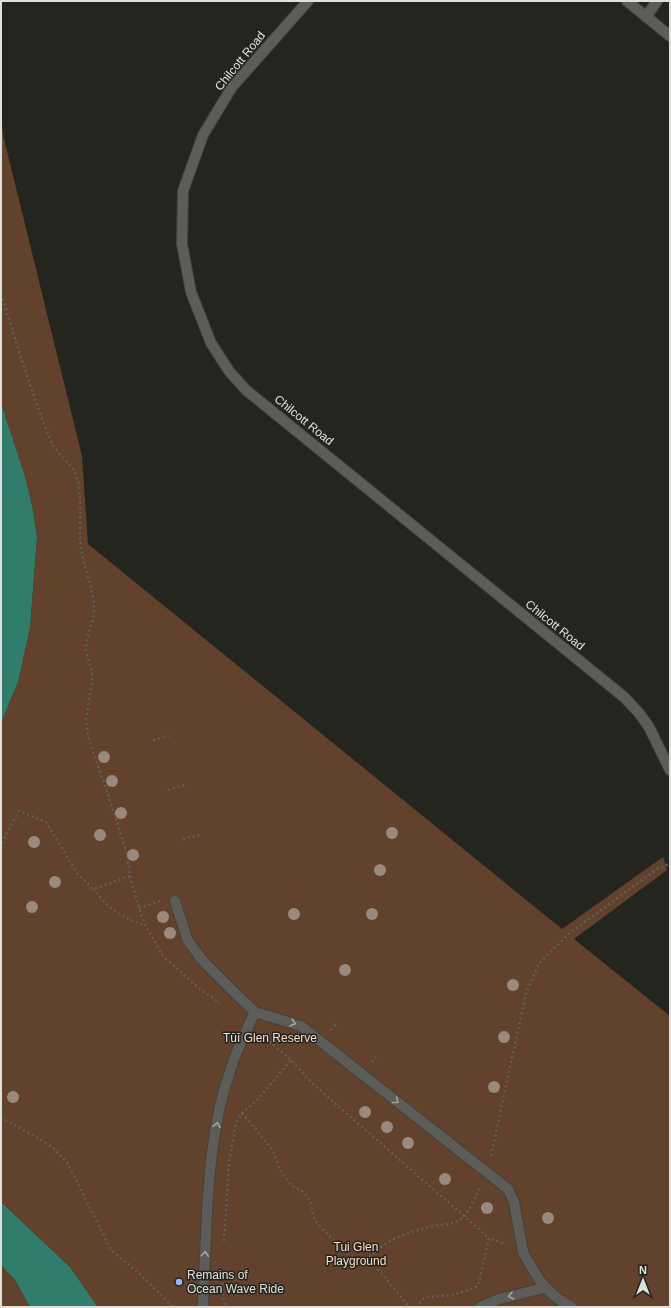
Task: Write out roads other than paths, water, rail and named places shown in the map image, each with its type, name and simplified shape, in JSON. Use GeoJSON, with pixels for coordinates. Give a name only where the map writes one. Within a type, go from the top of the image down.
{"type":"FeatureCollection","features":[{"type":"Feature","properties":{"kind":"street","name":"Chilcott Road"},"geometry":{"type":"LineString","coordinates":[[308,1],[232,87],[203,135],[183,191],[182,244],[190,292],[211,343],[229,372],[246,390],[624,697],[639,713],[649,727],[670,770]]}},
{"type":"Feature","properties":{"kind":"street"},"geometry":{"type":"LineString","coordinates":[[627,1],[670,36]]}},
{"type":"Feature","properties":{"kind":"street"},"geometry":{"type":"LineString","coordinates":[[646,17],[657,1]]}},
{"type":"Feature","properties":{"kind":"street"},"geometry":{"type":"LineString","coordinates":[[175,901],[188,941],[202,961],[256,1012],[301,1026],[508,1189],[514,1202],[523,1252],[544,1288],[562,1302],[572,1307]]}},
{"type":"Feature","properties":{"kind":"street"},"geometry":{"type":"LineString","coordinates":[[203,1307],[207,1208],[217,1123],[229,1071],[241,1041],[256,1012]]}},
{"type":"Feature","properties":{"kind":"street"},"geometry":{"type":"LineString","coordinates":[[480,1307],[499,1299],[544,1288]]}},
{"type":"Feature","properties":{"kind":"place","name":"Remains of Ocean Wave Ride"},"geometry":{"type":"Point","coordinates":[179,1282]}},
{"type":"Feature","properties":{"kind":"park label","name":"Tūī Glen Reserve"},"geometry":{"type":"Point","coordinates":[270,1038]}},
{"type":"Feature","properties":{"kind":"park label","name":"Tui Glen Playground"},"geometry":{"type":"Point","coordinates":[356,1254]}}]}
